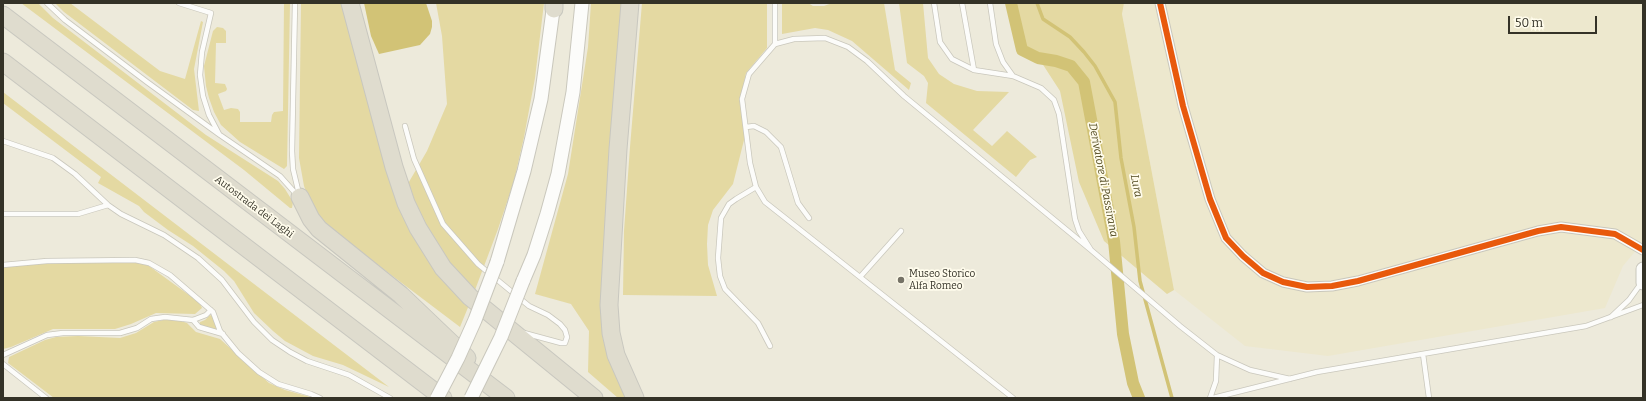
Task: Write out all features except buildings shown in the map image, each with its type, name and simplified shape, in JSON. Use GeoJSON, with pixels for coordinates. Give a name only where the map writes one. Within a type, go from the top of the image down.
{"type":"FeatureCollection","features":[{"type":"Feature","properties":{"kind":"highway"},"geometry":{"type":"LineString","coordinates":[[350,3],[394,167],[406,203],[418,228],[443,268],[470,296],[594,398]]}},
{"type":"Feature","properties":{"kind":"highway"},"geometry":{"type":"LineString","coordinates":[[630,3],[618,149],[610,305],[611,333],[616,355],[635,398]]}},
{"type":"Feature","properties":{"kind":"highway","name":"Autostrada dei Laghi"},"geometry":{"type":"LineString","coordinates":[[3,15],[506,398]]}},
{"type":"Feature","properties":{"kind":"highway"},"geometry":{"type":"LineString","coordinates":[[3,62],[443,398]]}},
{"type":"Feature","properties":{"kind":"highway"},"geometry":{"type":"LineString","coordinates":[[300,197],[311,219],[319,229],[401,295],[446,336],[506,398]]}},
{"type":"Feature","properties":{"kind":"main road"},"geometry":{"type":"LineString","coordinates":[[471,398],[501,336],[534,255],[547,214],[558,174],[573,92],[582,3]]}},
{"type":"Feature","properties":{"kind":"main road"},"geometry":{"type":"LineString","coordinates":[[437,398],[464,345],[497,262],[524,171],[541,99],[554,5]]}},
{"type":"Feature","properties":{"kind":"main road"},"geometry":{"type":"LineString","coordinates":[[1643,269],[1643,282]]}},
{"type":"Feature","properties":{"kind":"street"},"geometry":{"type":"LineString","coordinates":[[1160,3],[1183,106],[1210,199],[1226,238],[1243,256],[1263,273],[1283,282],[1301,286],[1332,286],[1358,282],[1538,231],[1561,228],[1615,234],[1643,250]]}},
{"type":"Feature","properties":{"kind":"lane"},"geometry":{"type":"LineString","coordinates":[[47,3],[65,20],[220,135],[280,176],[300,197]]}},
{"type":"Feature","properties":{"kind":"lane"},"geometry":{"type":"LineString","coordinates":[[179,3],[211,13],[202,52],[200,75],[203,96],[209,115],[220,135]]}},
{"type":"Feature","properties":{"kind":"lane"},"geometry":{"type":"LineString","coordinates":[[295,3],[292,151],[293,169],[300,197]]}},
{"type":"Feature","properties":{"kind":"lane"},"geometry":{"type":"LineString","coordinates":[[774,3],[775,44]]}},
{"type":"Feature","properties":{"kind":"lane"},"geometry":{"type":"LineString","coordinates":[[934,3],[940,42],[952,59],[974,70],[1013,76],[1041,88],[1054,100],[1059,114],[1075,219],[1079,231],[1091,250]]}},
{"type":"Feature","properties":{"kind":"lane"},"geometry":{"type":"LineString","coordinates":[[962,3],[974,70]]}},
{"type":"Feature","properties":{"kind":"lane"},"geometry":{"type":"LineString","coordinates":[[990,3],[996,44],[1003,62],[1013,76]]}},
{"type":"Feature","properties":{"kind":"lane"},"geometry":{"type":"LineString","coordinates":[[1011,397],[765,202],[756,187],[750,163],[742,99],[749,74],[775,44],[794,39],[825,38],[848,47],[867,61],[904,96],[1217,355],[1250,370],[1290,380]]}},
{"type":"Feature","properties":{"kind":"lane"},"geometry":{"type":"LineString","coordinates":[[405,126],[414,159],[443,224],[478,264],[529,306],[548,315],[560,324],[568,337],[565,343],[561,343],[509,329]]}},
{"type":"Feature","properties":{"kind":"lane"},"geometry":{"type":"LineString","coordinates":[[746,127],[754,126],[766,132],[781,147],[798,203],[809,218]]}},
{"type":"Feature","properties":{"kind":"lane"},"geometry":{"type":"LineString","coordinates":[[3,141],[53,158],[75,174],[108,206],[120,214],[164,235],[198,258],[222,280],[254,322],[272,340],[290,352],[307,361],[349,375],[390,398]]}},
{"type":"Feature","properties":{"kind":"lane"},"geometry":{"type":"LineString","coordinates":[[756,187],[736,198],[729,204],[721,218],[718,258],[720,276],[726,289],[758,323],[770,346]]}},
{"type":"Feature","properties":{"kind":"lane"},"geometry":{"type":"LineString","coordinates":[[3,214],[78,214],[108,206]]}},
{"type":"Feature","properties":{"kind":"lane"},"geometry":{"type":"LineString","coordinates":[[860,277],[901,231]]}},
{"type":"Feature","properties":{"kind":"lane"},"geometry":{"type":"LineString","coordinates":[[3,265],[47,261],[135,260],[149,263],[170,275],[211,310],[223,335],[238,353],[259,372],[278,384],[320,398]]}},
{"type":"Feature","properties":{"kind":"lane"},"geometry":{"type":"LineString","coordinates":[[1608,319],[1629,300],[1643,282]]}},
{"type":"Feature","properties":{"kind":"lane"},"geometry":{"type":"LineString","coordinates":[[1217,355],[1216,381],[1212,398],[1290,380],[1316,372],[1576,329],[1608,319],[1643,305]]}},
{"type":"Feature","properties":{"kind":"lane"},"geometry":{"type":"LineString","coordinates":[[3,355],[47,335],[63,333],[120,333],[137,328],[151,319],[165,317],[193,320],[206,315],[211,310]]}},
{"type":"Feature","properties":{"kind":"lane"},"geometry":{"type":"LineString","coordinates":[[193,320],[199,327],[223,335]]}},
{"type":"Feature","properties":{"kind":"lane"},"geometry":{"type":"LineString","coordinates":[[1423,354],[1430,398]]}},
{"type":"Feature","properties":{"kind":"lane"},"geometry":{"type":"LineString","coordinates":[[3,364],[46,398]]}},
{"type":"Feature","properties":{"kind":"shaded area"},"geometry":{"type":"Polygon","coordinates":[[[21,3],[38,3],[53,18],[206,135],[278,181],[293,202],[292,208],[290,208],[244,170],[21,3]]]}},
{"type":"Feature","properties":{"kind":"shaded area"},"geometry":{"type":"Polygon","coordinates":[[[55,3],[70,3],[160,71],[185,79],[201,21],[203,22],[194,69],[199,111],[193,110],[64,12],[55,3]]]}},
{"type":"Feature","properties":{"kind":"shaded area"},"geometry":{"type":"Polygon","coordinates":[[[284,3],[290,3],[287,166],[284,169],[240,142],[221,125],[209,98],[204,66],[213,31],[217,27],[223,28],[226,31],[226,43],[216,43],[215,83],[225,84],[227,89],[226,91],[218,94],[224,110],[231,108],[238,109],[240,112],[240,122],[271,122],[274,112],[283,111],[284,3]]]}},
{"type":"Feature","properties":{"kind":"shaded area"},"geometry":{"type":"Polygon","coordinates":[[[301,3],[343,3],[379,136],[469,305],[460,327],[329,230],[311,206],[304,186],[299,158],[301,3]]]}},
{"type":"Feature","properties":{"kind":"shaded area"},"geometry":{"type":"Polygon","coordinates":[[[364,3],[426,3],[432,21],[430,34],[420,45],[379,54],[371,36],[364,3]]]}},
{"type":"Feature","properties":{"kind":"shaded area"},"geometry":{"type":"Polygon","coordinates":[[[436,3],[544,3],[535,78],[514,181],[475,290],[458,274],[426,229],[406,187],[427,151],[447,104],[442,36],[436,3]]]}},
{"type":"Feature","properties":{"kind":"shaded area"},"geometry":{"type":"Polygon","coordinates":[[[591,3],[625,3],[604,305],[631,398],[618,398],[588,372],[589,331],[571,304],[535,294],[568,174],[588,47],[591,3]]]}},
{"type":"Feature","properties":{"kind":"shaded area"},"geometry":{"type":"Polygon","coordinates":[[[642,3],[767,3],[767,48],[746,73],[740,101],[745,136],[733,184],[713,210],[708,225],[708,265],[717,296],[623,295],[624,231],[642,3]]]}},
{"type":"Feature","properties":{"kind":"shaded area"},"geometry":{"type":"Polygon","coordinates":[[[782,3],[808,3],[813,6],[824,6],[832,3],[884,3],[895,70],[911,83],[909,90],[852,41],[828,30],[815,28],[782,34],[782,3]]]}},
{"type":"Feature","properties":{"kind":"shaded area"},"geometry":{"type":"Polygon","coordinates":[[[899,3],[923,3],[928,58],[939,74],[954,84],[977,91],[1009,92],[973,130],[992,146],[1007,131],[1037,157],[1030,160],[1016,177],[926,103],[928,83],[924,76],[907,63],[899,3]]]}},
{"type":"Feature","properties":{"kind":"shaded area"},"geometry":{"type":"Polygon","coordinates":[[[1010,3],[1124,3],[1122,14],[1174,290],[1167,294],[1104,241],[1079,182],[1060,91],[1038,57],[1020,41],[1010,3]]]}},
{"type":"Feature","properties":{"kind":"shaded area"},"geometry":{"type":"Polygon","coordinates":[[[1124,3],[1643,3],[1643,242],[1623,266],[1605,308],[1328,356],[1245,346],[1174,290],[1122,14],[1124,3]]]}},
{"type":"Feature","properties":{"kind":"shaded area"},"geometry":{"type":"Polygon","coordinates":[[[3,92],[389,387],[343,365],[313,356],[285,341],[254,313],[234,281],[224,271],[193,246],[144,212],[139,206],[98,183],[101,177],[3,103],[3,92]]]}},
{"type":"Feature","properties":{"kind":"shaded area"},"geometry":{"type":"Polygon","coordinates":[[[53,263],[139,263],[149,266],[200,303],[202,308],[195,314],[156,313],[115,329],[53,329],[3,349],[3,267],[53,263]]]}},
{"type":"Feature","properties":{"kind":"shaded area"},"geometry":{"type":"Polygon","coordinates":[[[210,315],[214,317],[218,325],[216,329],[218,331],[200,325],[200,322],[205,320],[210,315]]]}},
{"type":"Feature","properties":{"kind":"shaded area"},"geometry":{"type":"Polygon","coordinates":[[[163,320],[178,320],[187,323],[196,332],[220,339],[269,383],[285,390],[314,398],[54,398],[8,363],[9,357],[45,340],[56,337],[78,336],[120,338],[136,333],[154,322],[163,320]]]}},
{"type":"Feature","properties":{"kind":"waterway","name":"Derivatore di Passirana"},"geometry":{"type":"LineString","coordinates":[[1011,3],[1022,50],[1038,58],[1056,61],[1071,66],[1084,82],[1114,241],[1123,334],[1133,383],[1139,398]]}},
{"type":"Feature","properties":{"kind":"waterway","name":"Lura"},"geometry":{"type":"LineString","coordinates":[[1037,3],[1043,19],[1070,37],[1084,52],[1095,66],[1115,102],[1121,158],[1134,227],[1140,281],[1172,398]]}},
{"type":"Feature","properties":{"kind":"cycle path"},"geometry":{"type":"LineString","coordinates":[[1160,3],[1183,106],[1210,199],[1226,238],[1243,256],[1263,273],[1283,282],[1307,287],[1332,286],[1358,281],[1538,231],[1561,227],[1615,234],[1643,250]]}},
{"type":"Feature","properties":{"kind":"place","name":"Museo Storico Alfa Romeo"},"geometry":{"type":"Point","coordinates":[901,280]}}]}
